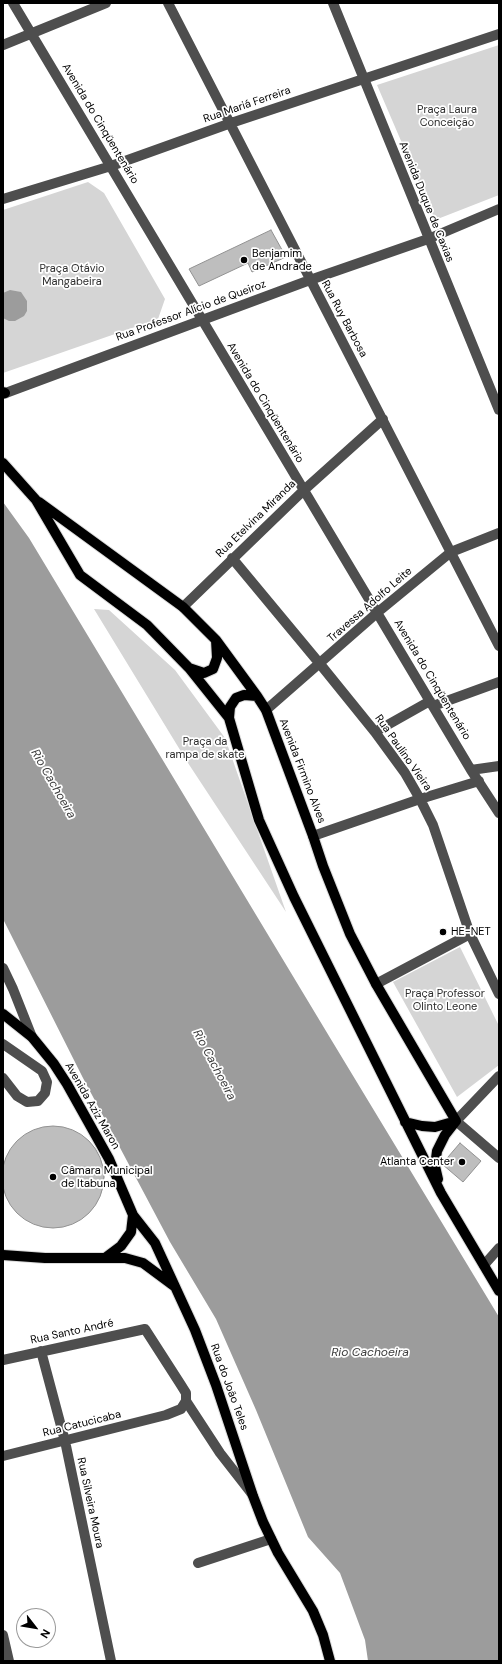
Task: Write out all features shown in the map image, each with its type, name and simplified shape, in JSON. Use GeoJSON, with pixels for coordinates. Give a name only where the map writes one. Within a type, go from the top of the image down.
{"type":"FeatureCollection","features":[{"type":"Feature","properties":{"kind":"main road","name":"Avenida Firmino Alves"},"geometry":{"type":"LineString","coordinates":[[3,463],[36,500],[80,575],[146,624],[189,668],[229,718],[259,820],[265,834],[300,910],[441,1192]]}},
{"type":"Feature","properties":{"kind":"main road","name":"Avenida Firmino Alves"},"geometry":{"type":"LineString","coordinates":[[36,500],[183,607],[216,640],[257,696],[266,710],[323,866],[350,934],[376,984],[456,1121]]}},
{"type":"Feature","properties":{"kind":"main road"},"geometry":{"type":"LineString","coordinates":[[189,668],[204,673],[213,669],[217,658],[216,640]]}},
{"type":"Feature","properties":{"kind":"main road"},"geometry":{"type":"LineString","coordinates":[[229,718],[230,707],[236,698],[244,695],[257,696]]}},
{"type":"Feature","properties":{"kind":"main road","name":"Avenida Aziz Maron"},"geometry":{"type":"LineString","coordinates":[[3,1014],[32,1037],[43,1049],[67,1084],[109,1160],[133,1215],[155,1243],[176,1287]]}},
{"type":"Feature","properties":{"kind":"main road"},"geometry":{"type":"LineString","coordinates":[[405,1122],[435,1127],[456,1121]]}},
{"type":"Feature","properties":{"kind":"main road"},"geometry":{"type":"LineString","coordinates":[[456,1121],[445,1135],[437,1151],[435,1166],[441,1192],[499,1290]]}},
{"type":"Feature","properties":{"kind":"main road"},"geometry":{"type":"LineString","coordinates":[[105,1258],[122,1246],[131,1232],[133,1215]]}},
{"type":"Feature","properties":{"kind":"main road"},"geometry":{"type":"LineString","coordinates":[[3,1255],[45,1258],[125,1258],[143,1264],[176,1287]]}},
{"type":"Feature","properties":{"kind":"main road","name":"Rua do João Teles"},"geometry":{"type":"LineString","coordinates":[[176,1287],[195,1330],[216,1385],[253,1496],[271,1539],[313,1611],[323,1635],[329,1661]]}},
{"type":"Feature","properties":{"kind":"street","name":"Avenida do Cinqüentenário"},"geometry":{"type":"LineString","coordinates":[[13,3],[471,770],[495,798],[499,813]]}},
{"type":"Feature","properties":{"kind":"street"},"geometry":{"type":"LineString","coordinates":[[3,45],[106,3]]}},
{"type":"Feature","properties":{"kind":"street","name":"Rua Ruy Barbosa"},"geometry":{"type":"LineString","coordinates":[[168,3],[499,646]]}},
{"type":"Feature","properties":{"kind":"street","name":"Avenida Duque de Caxias"},"geometry":{"type":"LineString","coordinates":[[333,3],[499,410]]}},
{"type":"Feature","properties":{"kind":"street","name":"Rua Mariá Ferreira"},"geometry":{"type":"LineString","coordinates":[[3,199],[111,166],[231,123],[499,34]]}},
{"type":"Feature","properties":{"kind":"street","name":"Rua Professor Alício de Queiroz"},"geometry":{"type":"LineString","coordinates":[[4,393],[310,280],[428,239],[499,209]]}},
{"type":"Feature","properties":{"kind":"street","name":"Rua Etelvina Miranda"},"geometry":{"type":"LineString","coordinates":[[183,607],[304,490],[383,419]]}},
{"type":"Feature","properties":{"kind":"street","name":"Travessa Adolfo Leite"},"geometry":{"type":"LineString","coordinates":[[266,710],[378,612],[451,552],[499,533]]}},
{"type":"Feature","properties":{"kind":"street","name":"Rua Paulino Vieira"},"geometry":{"type":"LineString","coordinates":[[232,558],[375,732],[405,773],[433,825],[470,934],[499,994]]}},
{"type":"Feature","properties":{"kind":"street"},"geometry":{"type":"LineString","coordinates":[[375,732],[431,703],[499,682]]}},
{"type":"Feature","properties":{"kind":"street"},"geometry":{"type":"LineString","coordinates":[[471,770],[499,766]]}},
{"type":"Feature","properties":{"kind":"street"},"geometry":{"type":"LineString","coordinates":[[313,836],[420,799],[479,781]]}},
{"type":"Feature","properties":{"kind":"street"},"geometry":{"type":"LineString","coordinates":[[376,984],[470,934]]}},
{"type":"Feature","properties":{"kind":"street"},"geometry":{"type":"LineString","coordinates":[[3,968],[32,1037]]}},
{"type":"Feature","properties":{"kind":"street"},"geometry":{"type":"LineString","coordinates":[[3,1044],[42,1071],[46,1082],[45,1093],[38,1101],[27,1102],[17,1096],[3,1078]]}},
{"type":"Feature","properties":{"kind":"street"},"geometry":{"type":"LineString","coordinates":[[499,1076],[456,1121],[499,1158]]}},
{"type":"Feature","properties":{"kind":"street"},"geometry":{"type":"LineString","coordinates":[[484,1265],[499,1248]]}},
{"type":"Feature","properties":{"kind":"street","name":"Rua Santo André"},"geometry":{"type":"LineString","coordinates":[[3,1360],[145,1328],[181,1384],[186,1393],[186,1401]]}},
{"type":"Feature","properties":{"kind":"street","name":"Rua Silveira Moura"},"geometry":{"type":"LineString","coordinates":[[40,1351],[65,1441],[111,1661]]}},
{"type":"Feature","properties":{"kind":"street"},"geometry":{"type":"LineString","coordinates":[[186,1401],[220,1453],[253,1496]]}},
{"type":"Feature","properties":{"kind":"street","name":"Rua Catucicaba"},"geometry":{"type":"LineString","coordinates":[[3,1456],[166,1415],[181,1409],[186,1401]]}},
{"type":"Feature","properties":{"kind":"street"},"geometry":{"type":"LineString","coordinates":[[198,1563],[271,1539]]}},
{"type":"Feature","properties":{"kind":"street"},"geometry":{"type":"LineString","coordinates":[[3,1635],[9,1661]]}},
{"type":"Feature","properties":{"kind":"green space","name":"Praça Laura Conceição"},"geometry":{"type":"Polygon","coordinates":[[[499,45],[499,195],[435,220],[377,85],[499,45]]]}},
{"type":"Feature","properties":{"kind":"green space","name":"Praça Otávio Mangabeira"},"geometry":{"type":"Polygon","coordinates":[[[88,182],[104,193],[165,299],[158,319],[3,373],[3,210],[88,182]]]}},
{"type":"Feature","properties":{"kind":"green space","name":"Praça da rampa de skate"},"geometry":{"type":"Polygon","coordinates":[[[94,609],[109,610],[175,670],[225,738],[286,912],[188,763],[94,609]]]}},
{"type":"Feature","properties":{"kind":"green space","name":"Praça Professor Olinto Leone"},"geometry":{"type":"Polygon","coordinates":[[[460,947],[499,1026],[499,1065],[457,1097],[393,982],[460,947]]]}},
{"type":"Feature","properties":{"kind":"water"},"geometry":{"type":"Polygon","coordinates":[[[10,290],[21,292],[27,301],[27,311],[24,316],[15,321],[9,321],[3,318],[3,293],[10,290]]]}},
{"type":"Feature","properties":{"kind":"water","name":"Rio Cachoeira"},"geometry":{"type":"Polygon","coordinates":[[[3,502],[29,538],[499,1317],[499,1661],[368,1661],[365,1640],[340,1573],[308,1537],[256,1410],[216,1319],[170,1242],[83,1078],[3,919],[3,502]]]}},
{"type":"Feature","properties":{"kind":"building","name":"Benjamim de Andrade"},"geometry":{"type":"Polygon","coordinates":[[[271,230],[286,257],[252,272],[248,263],[199,286],[189,269],[271,230]]]}},
{"type":"Feature","properties":{"kind":"building","name":"Câmara Municipal de Itabuna"},"geometry":{"type":"Polygon","coordinates":[[[53,1126],[73,1130],[81,1134],[89,1141],[96,1149],[100,1157],[104,1177],[100,1197],[96,1205],[89,1213],[81,1220],[73,1224],[53,1228],[33,1224],[25,1220],[17,1213],[10,1205],[6,1197],[2,1177],[6,1157],[10,1149],[17,1141],[25,1134],[33,1130],[53,1126]]]}},
{"type":"Feature","properties":{"kind":"building","name":"Atlanta Center"},"geometry":{"type":"Polygon","coordinates":[[[460,1143],[481,1161],[463,1182],[442,1164],[460,1143]]]}},
{"type":"Feature","properties":{"kind":"place","name":"Benjamim de Andrade"},"geometry":{"type":"Point","coordinates":[244,260]}},
{"type":"Feature","properties":{"kind":"place","name":"HE-NET"},"geometry":{"type":"Point","coordinates":[443,932]}},
{"type":"Feature","properties":{"kind":"place","name":"Atlanta Center"},"geometry":{"type":"Point","coordinates":[462,1162]}},
{"type":"Feature","properties":{"kind":"place","name":"Câmara Municipal de Itabuna"},"geometry":{"type":"Point","coordinates":[53,1177]}}]}
